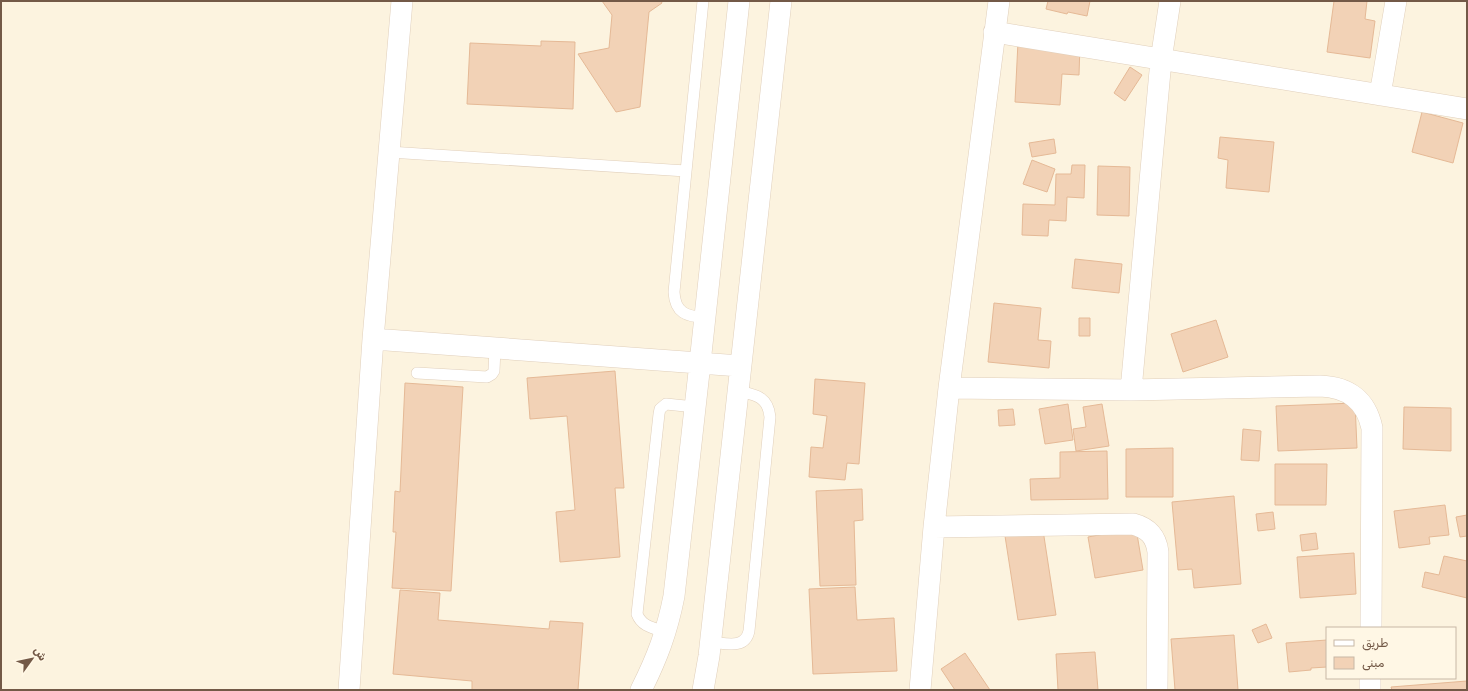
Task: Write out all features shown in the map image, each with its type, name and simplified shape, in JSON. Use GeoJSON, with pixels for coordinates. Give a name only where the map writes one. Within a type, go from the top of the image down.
{"type":"FeatureCollection","features":[{"type":"Feature","properties":{"kind":"street"},"geometry":{"type":"LineString","coordinates":[[350,690],[373,339],[402,1]]}},
{"type":"Feature","properties":{"kind":"street"},"geometry":{"type":"LineString","coordinates":[[641,690],[656,660],[666,632],[674,596],[739,1]]}},
{"type":"Feature","properties":{"kind":"street"},"geometry":{"type":"LineString","coordinates":[[703,690],[707,672],[780,1]]}},
{"type":"Feature","properties":{"kind":"street"},"geometry":{"type":"LineString","coordinates":[[920,690],[934,527],[949,388],[998,1]]}},
{"type":"Feature","properties":{"kind":"street"},"geometry":{"type":"LineString","coordinates":[[1131,390],[1160,60],[1170,1]]}},
{"type":"Feature","properties":{"kind":"street"},"geometry":{"type":"LineString","coordinates":[[1380,95],[1396,1]]}},
{"type":"Feature","properties":{"kind":"street"},"geometry":{"type":"LineString","coordinates":[[994,32],[1467,109]]}},
{"type":"Feature","properties":{"kind":"street"},"geometry":{"type":"LineString","coordinates":[[373,339],[740,366]]}},
{"type":"Feature","properties":{"kind":"street"},"geometry":{"type":"LineString","coordinates":[[949,388],[1131,390],[1330,386],[1345,391],[1358,400],[1365,408],[1370,418],[1372,428],[1371,627]]}},
{"type":"Feature","properties":{"kind":"street"},"geometry":{"type":"LineString","coordinates":[[934,527],[1133,524],[1148,530],[1157,544],[1158,552],[1157,690]]}},
{"type":"Feature","properties":{"kind":"street"},"geometry":{"type":"LineString","coordinates":[[1370,679],[1370,690]]}},
{"type":"Feature","properties":{"kind":"lane"},"geometry":{"type":"LineString","coordinates":[[703,1],[674,300],[676,306],[688,316],[705,317]]}},
{"type":"Feature","properties":{"kind":"lane"},"geometry":{"type":"LineString","coordinates":[[389,152],[686,172]]}},
{"type":"Feature","properties":{"kind":"lane"},"geometry":{"type":"LineString","coordinates":[[417,373],[487,377],[492,374],[494,370],[494,348]]}},
{"type":"Feature","properties":{"kind":"lane"},"geometry":{"type":"LineString","coordinates":[[710,642],[741,643],[745,640],[750,631],[770,417],[769,410],[761,398],[738,391]]}},
{"type":"Feature","properties":{"kind":"lane"},"geometry":{"type":"LineString","coordinates":[[666,632],[643,623],[637,614],[659,414],[660,409],[666,404],[695,407]]}},
{"type":"Feature","properties":{"kind":"building"},"geometry":{"type":"Polygon","coordinates":[[[602,1],[661,1],[662,3],[649,12],[640,107],[616,112],[578,54],[609,48],[612,15],[602,1]]]}},
{"type":"Feature","properties":{"kind":"building"},"geometry":{"type":"Polygon","coordinates":[[[1048,1],[1090,1],[1087,16],[1068,12],[1067,14],[1046,9],[1048,1]]]}},
{"type":"Feature","properties":{"kind":"building"},"geometry":{"type":"Polygon","coordinates":[[[1334,1],[1367,1],[1365,19],[1375,21],[1370,58],[1327,52],[1334,1]]]}},
{"type":"Feature","properties":{"kind":"building"},"geometry":{"type":"Polygon","coordinates":[[[541,41],[575,42],[573,109],[467,104],[470,43],[541,46],[541,41]]]}},
{"type":"Feature","properties":{"kind":"building"},"geometry":{"type":"Polygon","coordinates":[[[1018,42],[1080,45],[1079,75],[1062,74],[1060,105],[1015,102],[1018,42]]]}},
{"type":"Feature","properties":{"kind":"building"},"geometry":{"type":"Polygon","coordinates":[[[1130,67],[1142,75],[1125,101],[1114,93],[1130,67]]]}},
{"type":"Feature","properties":{"kind":"building"},"geometry":{"type":"Polygon","coordinates":[[[1422,112],[1463,123],[1453,163],[1412,152],[1422,112]]]}},
{"type":"Feature","properties":{"kind":"building"},"geometry":{"type":"Polygon","coordinates":[[[1220,137],[1274,142],[1269,192],[1226,188],[1228,160],[1218,158],[1220,137]]]}},
{"type":"Feature","properties":{"kind":"building"},"geometry":{"type":"Polygon","coordinates":[[[1054,139],[1056,153],[1032,157],[1029,143],[1054,139]]]}},
{"type":"Feature","properties":{"kind":"building"},"geometry":{"type":"Polygon","coordinates":[[[1032,160],[1055,169],[1047,192],[1023,184],[1032,160]]]}},
{"type":"Feature","properties":{"kind":"building"},"geometry":{"type":"Polygon","coordinates":[[[1072,165],[1085,165],[1084,198],[1067,197],[1066,221],[1049,220],[1048,236],[1022,235],[1023,204],[1055,205],[1056,174],[1071,174],[1072,165]]]}},
{"type":"Feature","properties":{"kind":"building"},"geometry":{"type":"Polygon","coordinates":[[[1098,166],[1130,167],[1129,216],[1097,215],[1098,166]]]}},
{"type":"Feature","properties":{"kind":"building"},"geometry":{"type":"Polygon","coordinates":[[[1075,259],[1122,264],[1119,293],[1072,288],[1075,259]]]}},
{"type":"Feature","properties":{"kind":"building"},"geometry":{"type":"Polygon","coordinates":[[[994,303],[1041,308],[1038,340],[1051,341],[1049,368],[988,362],[994,303]]]}},
{"type":"Feature","properties":{"kind":"building"},"geometry":{"type":"Polygon","coordinates":[[[1079,318],[1090,318],[1090,336],[1079,336],[1079,318]]]}},
{"type":"Feature","properties":{"kind":"building"},"geometry":{"type":"Polygon","coordinates":[[[1216,320],[1228,357],[1183,372],[1171,334],[1216,320]]]}},
{"type":"Feature","properties":{"kind":"building"},"geometry":{"type":"Polygon","coordinates":[[[615,371],[624,488],[615,488],[620,557],[560,562],[556,512],[575,510],[567,416],[530,419],[527,378],[615,371]]]}},
{"type":"Feature","properties":{"kind":"building"},"geometry":{"type":"Polygon","coordinates":[[[815,379],[865,383],[859,464],[847,463],[845,480],[809,477],[811,447],[823,448],[827,416],[813,414],[815,379]]]}},
{"type":"Feature","properties":{"kind":"building"},"geometry":{"type":"Polygon","coordinates":[[[405,383],[463,387],[451,591],[392,588],[396,532],[393,532],[395,491],[400,492],[405,383]]]}},
{"type":"Feature","properties":{"kind":"building"},"geometry":{"type":"Polygon","coordinates":[[[1355,403],[1357,448],[1278,451],[1276,406],[1355,403]]]}},
{"type":"Feature","properties":{"kind":"building"},"geometry":{"type":"Polygon","coordinates":[[[1068,404],[1073,440],[1045,444],[1039,409],[1068,404]]]}},
{"type":"Feature","properties":{"kind":"building"},"geometry":{"type":"Polygon","coordinates":[[[1102,404],[1109,446],[1076,451],[1073,429],[1086,427],[1083,407],[1102,404]]]}},
{"type":"Feature","properties":{"kind":"building"},"geometry":{"type":"Polygon","coordinates":[[[1404,407],[1451,408],[1451,451],[1403,449],[1404,407]]]}},
{"type":"Feature","properties":{"kind":"building"},"geometry":{"type":"Polygon","coordinates":[[[1013,409],[1015,425],[999,426],[998,410],[1013,409]]]}},
{"type":"Feature","properties":{"kind":"building"},"geometry":{"type":"Polygon","coordinates":[[[1243,429],[1261,431],[1259,461],[1241,460],[1243,429]]]}},
{"type":"Feature","properties":{"kind":"building"},"geometry":{"type":"Polygon","coordinates":[[[1173,448],[1173,497],[1126,497],[1126,449],[1173,448]]]}},
{"type":"Feature","properties":{"kind":"building"},"geometry":{"type":"Polygon","coordinates":[[[1107,451],[1108,499],[1031,500],[1030,479],[1060,478],[1060,452],[1107,451]]]}},
{"type":"Feature","properties":{"kind":"building"},"geometry":{"type":"Polygon","coordinates":[[[1275,464],[1327,464],[1326,505],[1275,505],[1275,464]]]}},
{"type":"Feature","properties":{"kind":"building"},"geometry":{"type":"Polygon","coordinates":[[[862,489],[863,520],[854,521],[856,585],[820,586],[816,491],[862,489]]]}},
{"type":"Feature","properties":{"kind":"building"},"geometry":{"type":"Polygon","coordinates":[[[1234,496],[1241,584],[1194,588],[1192,569],[1178,570],[1172,502],[1234,496]]]}},
{"type":"Feature","properties":{"kind":"building"},"geometry":{"type":"Polygon","coordinates":[[[1445,505],[1449,535],[1429,537],[1430,544],[1399,548],[1394,511],[1445,505]]]}},
{"type":"Feature","properties":{"kind":"building"},"geometry":{"type":"Polygon","coordinates":[[[1273,512],[1275,529],[1258,531],[1256,514],[1273,512]]]}},
{"type":"Feature","properties":{"kind":"building"},"geometry":{"type":"Polygon","coordinates":[[[1467,515],[1467,536],[1460,537],[1456,517],[1467,515]]]}},
{"type":"Feature","properties":{"kind":"building"},"geometry":{"type":"Polygon","coordinates":[[[1136,528],[1143,570],[1095,578],[1088,537],[1136,528]]]}},
{"type":"Feature","properties":{"kind":"building"},"geometry":{"type":"Polygon","coordinates":[[[1043,530],[1056,615],[1018,620],[1005,536],[1043,530]]]}},
{"type":"Feature","properties":{"kind":"building"},"geometry":{"type":"Polygon","coordinates":[[[1316,533],[1318,549],[1302,551],[1300,535],[1316,533]]]}},
{"type":"Feature","properties":{"kind":"building"},"geometry":{"type":"Polygon","coordinates":[[[1354,553],[1356,594],[1300,598],[1297,557],[1354,553]]]}},
{"type":"Feature","properties":{"kind":"building"},"geometry":{"type":"Polygon","coordinates":[[[1444,556],[1467,561],[1467,598],[1422,587],[1425,572],[1439,575],[1444,556]]]}},
{"type":"Feature","properties":{"kind":"building"},"geometry":{"type":"Polygon","coordinates":[[[855,587],[857,620],[894,618],[897,671],[813,674],[809,589],[855,587]]]}},
{"type":"Feature","properties":{"kind":"building"},"geometry":{"type":"Polygon","coordinates":[[[400,590],[440,593],[438,620],[549,629],[550,621],[583,623],[578,690],[472,690],[472,681],[393,674],[400,590]]]}},
{"type":"Feature","properties":{"kind":"building"},"geometry":{"type":"Polygon","coordinates":[[[1266,624],[1272,638],[1258,643],[1252,630],[1266,624]]]}},
{"type":"Feature","properties":{"kind":"building"},"geometry":{"type":"Polygon","coordinates":[[[1234,635],[1238,690],[1175,690],[1171,639],[1234,635]]]}},
{"type":"Feature","properties":{"kind":"building"},"geometry":{"type":"Polygon","coordinates":[[[1326,640],[1326,667],[1289,672],[1286,643],[1326,640]]]}},
{"type":"Feature","properties":{"kind":"building"},"geometry":{"type":"Polygon","coordinates":[[[1095,652],[1098,690],[1058,690],[1056,654],[1095,652]]]}},
{"type":"Feature","properties":{"kind":"building"},"geometry":{"type":"Polygon","coordinates":[[[965,653],[990,690],[955,690],[941,669],[965,653]]]}},
{"type":"Feature","properties":{"kind":"building"},"geometry":{"type":"Polygon","coordinates":[[[1467,681],[1467,690],[1392,690],[1391,687],[1467,681]]]}}]}
